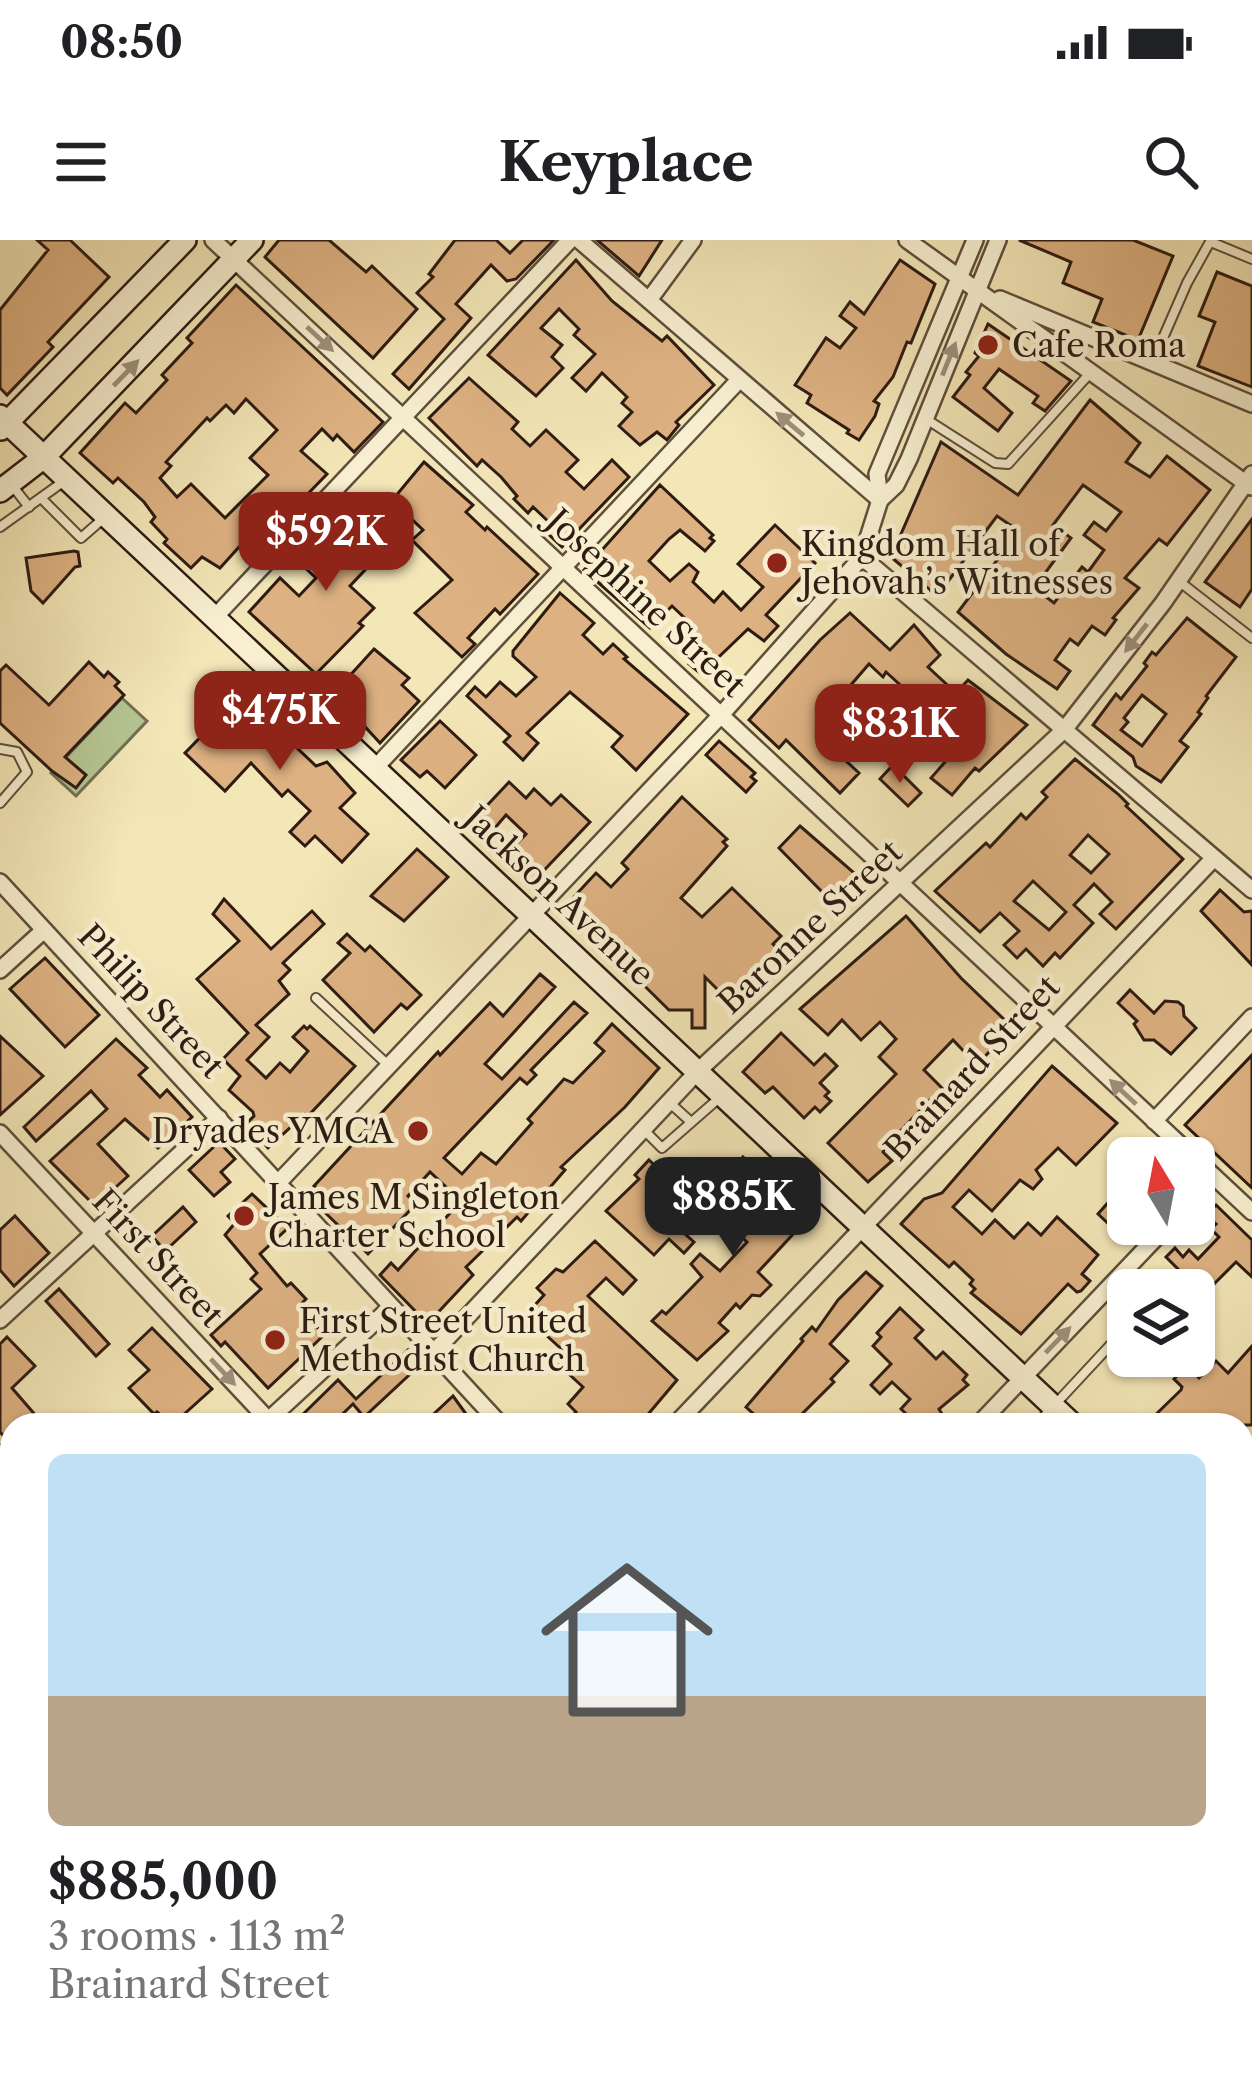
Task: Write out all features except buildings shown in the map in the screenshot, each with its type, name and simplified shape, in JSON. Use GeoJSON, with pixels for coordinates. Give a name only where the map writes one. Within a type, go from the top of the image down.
{"type":"FeatureCollection","features":[{"type":"Feature","properties":{"kind":"street"},"geometry":{"type":"LineString","coordinates":[[3,423],[185,240]]}},
{"type":"Feature","properties":{"kind":"street","name":"Josephine Street"},"geometry":{"type":"LineString","coordinates":[[213,240],[1171,1137]]}},
{"type":"Feature","properties":{"kind":"street"},"geometry":{"type":"LineString","coordinates":[[5,487],[44,457],[252,240]]}},
{"type":"Feature","properties":{"kind":"street"},"geometry":{"type":"LineString","coordinates":[[214,617],[574,240],[880,500]]}},
{"type":"Feature","properties":{"kind":"street"},"geometry":{"type":"LineString","coordinates":[[649,300],[692,240]]}},
{"type":"Feature","properties":{"kind":"street"},"geometry":{"type":"LineString","coordinates":[[907,240],[1250,482]]}},
{"type":"Feature","properties":{"kind":"street"},"geometry":{"type":"LineString","coordinates":[[278,1184],[721,715],[862,557],[880,500],[877,474],[975,240]]}},
{"type":"Feature","properties":{"kind":"street"},"geometry":{"type":"LineString","coordinates":[[880,500],[896,484],[998,240]]}},
{"type":"Feature","properties":{"kind":"street"},"geometry":{"type":"LineString","coordinates":[[977,290],[1252,404]]}},
{"type":"Feature","properties":{"kind":"street"},"geometry":{"type":"LineString","coordinates":[[375,768],[739,380]]}},
{"type":"Feature","properties":{"kind":"street","name":"Jackson Avenue"},"geometry":{"type":"LineString","coordinates":[[3,423],[107,515],[1060,1413]]}},
{"type":"Feature","properties":{"kind":"street","name":"Baronne Street"},"geometry":{"type":"LineString","coordinates":[[434,1352],[698,1071],[1064,730],[1250,482]]}},
{"type":"Feature","properties":{"kind":"street"},"geometry":{"type":"LineString","coordinates":[[862,557],[1252,890]]}},
{"type":"Feature","properties":{"kind":"street","name":"Brainard Street"},"geometry":{"type":"LineString","coordinates":[[686,1413],[1214,858]]}},
{"type":"Feature","properties":{"kind":"street","name":"Philip Street"},"geometry":{"type":"LineString","coordinates":[[0,882],[490,1413]]}},
{"type":"Feature","properties":{"kind":"street"},"geometry":{"type":"LineString","coordinates":[[0,970],[44,930]]}},
{"type":"Feature","properties":{"kind":"street"},"geometry":{"type":"LineString","coordinates":[[1154,1121],[1252,1017]]}},
{"type":"Feature","properties":{"kind":"street"},"geometry":{"type":"LineString","coordinates":[[0,1320],[219,1118]]}},
{"type":"Feature","properties":{"kind":"street","name":"First Street"},"geometry":{"type":"LineString","coordinates":[[0,1132],[259,1413]]}},
{"type":"Feature","properties":{"kind":"street","name":"Josephine Street"},"geometry":{"type":"LineString","coordinates":[[1215,1178],[1252,1212]]}},
{"type":"Feature","properties":{"kind":"street"},"geometry":{"type":"LineString","coordinates":[[988,1413],[1149,1245]]}},
{"type":"Feature","properties":{"kind":"street"},"geometry":{"type":"LineString","coordinates":[[279,1413],[391,1307]]}},
{"type":"Feature","properties":{"kind":"lane"},"geometry":{"type":"LineString","coordinates":[[1152,362],[1211,241],[1252,260]]}},
{"type":"Feature","properties":{"kind":"lane"},"geometry":{"type":"LineString","coordinates":[[925,418],[995,463],[1008,464],[1091,372]]}},
{"type":"Feature","properties":{"kind":"lane"},"geometry":{"type":"LineString","coordinates":[[0,527],[68,479]]}},
{"type":"Feature","properties":{"kind":"lane"},"geometry":{"type":"LineString","coordinates":[[5,487],[29,507]]}},
{"type":"Feature","properties":{"kind":"lane"},"geometry":{"type":"LineString","coordinates":[[41,498],[81,538],[107,515]]}},
{"type":"Feature","properties":{"kind":"lane"},"geometry":{"type":"LineString","coordinates":[[1179,581],[1252,638]]}},
{"type":"Feature","properties":{"kind":"lane"},"geometry":{"type":"LineString","coordinates":[[0,749],[17,752],[27,772],[0,803]]}},
{"type":"Feature","properties":{"kind":"lane"},"geometry":{"type":"LineString","coordinates":[[316,998],[389,1066]]}},
{"type":"Feature","properties":{"kind":"lane"},"geometry":{"type":"LineString","coordinates":[[643,1130],[662,1148],[723,1095]]}},
{"type":"Feature","properties":{"kind":"lane"},"geometry":{"type":"LineString","coordinates":[[669,1102],[691,1122]]}},
{"type":"Feature","properties":{"kind":"lane"},"geometry":{"type":"LineString","coordinates":[[1047,1413],[1107,1348]]}},
{"type":"Feature","properties":{"kind":"green space"},"geometry":{"type":"Polygon","coordinates":[[[122,698],[147,721],[76,796],[51,773],[122,698]]]}},
{"type":"Feature","properties":{"kind":"place","name":"Cafe Roma"},"geometry":{"type":"Point","coordinates":[988,345]}},
{"type":"Feature","properties":{"kind":"place","name":"Kingdom Hall of Jehovah’s Witnesses"},"geometry":{"type":"Point","coordinates":[777,563]}},
{"type":"Feature","properties":{"kind":"place","name":"Dryades YMCA"},"geometry":{"type":"Point","coordinates":[418,1131]}},
{"type":"Feature","properties":{"kind":"place","name":"James M Singleton Charter School"},"geometry":{"type":"Point","coordinates":[244,1216]}},
{"type":"Feature","properties":{"kind":"place","name":"First Street United Methodist Church"},"geometry":{"type":"Point","coordinates":[275,1340]}}]}
